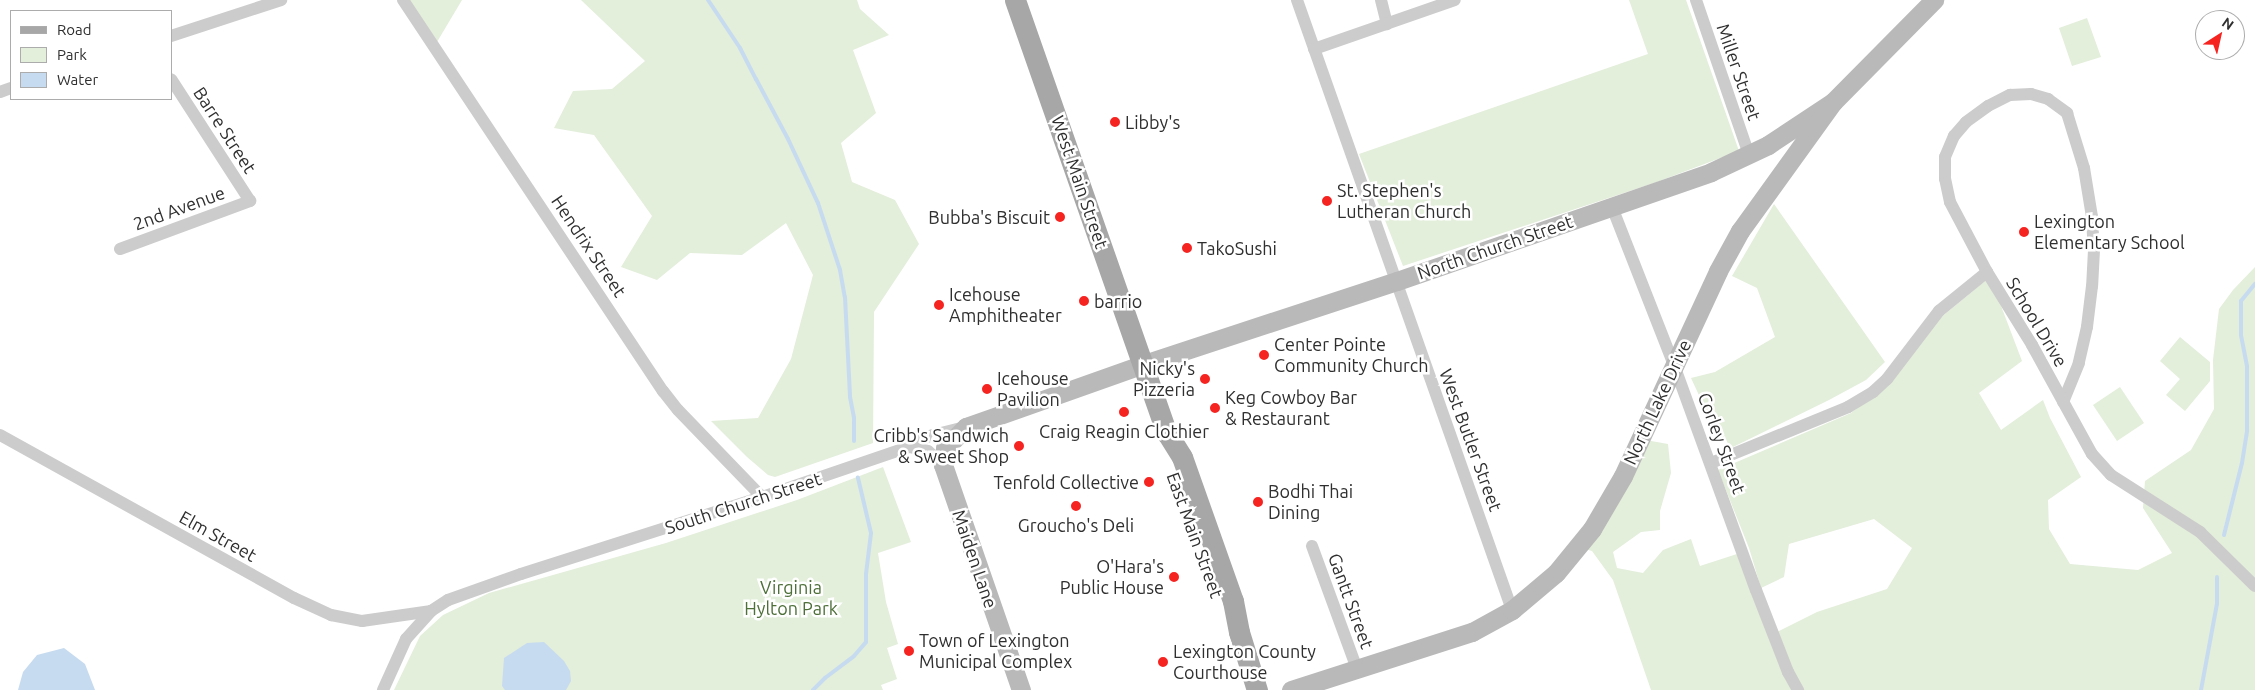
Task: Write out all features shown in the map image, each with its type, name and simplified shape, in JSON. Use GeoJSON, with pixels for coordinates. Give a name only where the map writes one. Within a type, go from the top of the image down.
{"type":"FeatureCollection","features":[{"type":"Feature","properties":{"kind":"main road","name":"West Main Street"},"geometry":{"type":"LineString","coordinates":[[1016,0],[1144,364]]}},
{"type":"Feature","properties":{"kind":"main road","name":"North Lake Drive"},"geometry":{"type":"LineString","coordinates":[[1291,690],[1450,640],[1485,625],[1512,610],[1556,573],[1592,529],[1623,476],[1674,365],[1740,231],[1833,102],[1934,0]]}},
{"type":"Feature","properties":{"kind":"main road","name":"North Church Street"},"geometry":{"type":"LineString","coordinates":[[1144,364],[1397,281],[1711,172],[1750,154],[1833,102]]}},
{"type":"Feature","properties":{"kind":"main road","name":"South Church Street"},"geometry":{"type":"LineString","coordinates":[[966,427],[1144,364]]}},
{"type":"Feature","properties":{"kind":"main road","name":"East Main Street"},"geometry":{"type":"LineString","coordinates":[[1144,364],[1167,433],[1168,460],[1221,606],[1240,632],[1257,690]]}},
{"type":"Feature","properties":{"kind":"main road"},"geometry":{"type":"LineString","coordinates":[[943,465],[945,448],[966,427]]}},
{"type":"Feature","properties":{"kind":"main road","name":"Maiden Lane"},"geometry":{"type":"LineString","coordinates":[[943,465],[1021,690]]}},
{"type":"Feature","properties":{"kind":"street"},"geometry":{"type":"LineString","coordinates":[[172,36],[281,0]]}},
{"type":"Feature","properties":{"kind":"street","name":"Hendrix Street"},"geometry":{"type":"LineString","coordinates":[[403,0],[663,391],[678,410],[762,497]]}},
{"type":"Feature","properties":{"kind":"street","name":"West Butler Street"},"geometry":{"type":"LineString","coordinates":[[1297,0],[1397,281],[1451,442],[1512,610]]}},
{"type":"Feature","properties":{"kind":"street"},"geometry":{"type":"LineString","coordinates":[[1381,0],[1387,24]]}},
{"type":"Feature","properties":{"kind":"street"},"geometry":{"type":"LineString","coordinates":[[1314,49],[1455,0]]}},
{"type":"Feature","properties":{"kind":"street","name":"Miller Street"},"geometry":{"type":"LineString","coordinates":[[1696,0],[1750,154]]}},
{"type":"Feature","properties":{"kind":"street","name":"Barre Street"},"geometry":{"type":"LineString","coordinates":[[172,80],[250,201]]}},
{"type":"Feature","properties":{"kind":"street"},"geometry":{"type":"LineString","coordinates":[[1988,272],[1950,202],[1945,179],[1945,157],[1954,136],[1966,122],[1988,106],[2010,95],[2031,94],[2048,99],[2066,113],[2084,168],[2092,217],[2093,277],[2087,327],[2079,363],[2063,402]]}},
{"type":"Feature","properties":{"kind":"street","name":"2nd Avenue"},"geometry":{"type":"LineString","coordinates":[[120,249],[250,201]]}},
{"type":"Feature","properties":{"kind":"street","name":"Corley Street"},"geometry":{"type":"LineString","coordinates":[[1612,207],[1711,463],[1756,590],[1788,672],[1798,690]]}},
{"type":"Feature","properties":{"kind":"street","name":"School Drive"},"geometry":{"type":"LineString","coordinates":[[1711,463],[1848,407],[1873,392],[1887,379],[1939,311],[1988,272],[2032,345],[2092,454],[2106,469],[2200,532],[2255,586]]}},
{"type":"Feature","properties":{"kind":"street","name":"South Church Street"},"geometry":{"type":"LineString","coordinates":[[383,690],[406,639],[431,611],[461,595],[762,497],[909,447],[919,440],[951,429],[966,427]]}},
{"type":"Feature","properties":{"kind":"street","name":"Elm Street"},"geometry":{"type":"LineString","coordinates":[[0,435],[294,598],[331,615],[362,621],[431,611]]}},
{"type":"Feature","properties":{"kind":"street"},"geometry":{"type":"LineString","coordinates":[[909,447],[928,452],[943,465]]}},
{"type":"Feature","properties":{"kind":"street","name":"Gantt Street"},"geometry":{"type":"LineString","coordinates":[[1312,546],[1358,669]]}},
{"type":"Feature","properties":{"kind":"green space"},"geometry":{"type":"Polygon","coordinates":[[[403,0],[462,0],[434,47],[403,0]]]}},
{"type":"Feature","properties":{"kind":"green space"},"geometry":{"type":"Polygon","coordinates":[[[581,0],[857,0],[860,9],[889,35],[853,50],[876,113],[841,143],[852,182],[895,200],[919,244],[874,312],[873,443],[775,477],[768,475],[747,457],[711,421],[758,418],[791,359],[813,275],[786,223],[742,255],[690,253],[657,280],[621,267],[652,216],[594,135],[554,128],[573,91],[612,89],[645,61],[581,0]]]}},
{"type":"Feature","properties":{"kind":"green space"},"geometry":{"type":"Polygon","coordinates":[[[1629,0],[1686,0],[1739,151],[1654,183],[1403,266],[1359,154],[1648,54],[1629,0]]]}},
{"type":"Feature","properties":{"kind":"green space"},"geometry":{"type":"Polygon","coordinates":[[[2087,18],[2101,57],[2072,66],[2059,28],[2087,18]]]}},
{"type":"Feature","properties":{"kind":"green space"},"geometry":{"type":"Polygon","coordinates":[[[1774,204],[1885,362],[1866,380],[1733,447],[1717,434],[1691,378],[1715,372],[1775,337],[1757,288],[1732,276],[1774,204]]]}},
{"type":"Feature","properties":{"kind":"green space"},"geometry":{"type":"Polygon","coordinates":[[[2255,267],[2255,690],[1801,690],[1777,632],[1817,612],[1887,589],[1912,548],[1874,519],[1789,544],[1784,577],[1761,588],[1749,548],[1718,470],[1851,413],[1863,403],[1928,328],[1990,277],[2022,361],[1979,393],[2001,430],[2043,400],[2050,418],[2081,477],[2048,500],[2049,529],[2070,564],[2138,570],[2172,553],[2143,508],[2145,481],[2191,450],[2214,409],[2213,360],[2219,309],[2233,290],[2255,267]]]}},
{"type":"Feature","properties":{"kind":"green space"},"geometry":{"type":"Polygon","coordinates":[[[2180,337],[2210,362],[2210,381],[2185,411],[2166,395],[2180,379],[2160,361],[2180,337]]]}},
{"type":"Feature","properties":{"kind":"green space"},"geometry":{"type":"Polygon","coordinates":[[[2120,387],[2144,423],[2117,441],[2093,405],[2120,387]]]}},
{"type":"Feature","properties":{"kind":"green space"},"geometry":{"type":"Polygon","coordinates":[[[1640,439],[1668,444],[1671,473],[1660,511],[1660,530],[1641,532],[1613,552],[1617,568],[1643,573],[1663,550],[1691,539],[1700,566],[1737,554],[1795,690],[1651,690],[1613,580],[1592,551],[1578,547],[1640,439]]]}},
{"type":"Feature","properties":{"kind":"green space","name":"Virginia Hylton Park"},"geometry":{"type":"Polygon","coordinates":[[[883,467],[911,542],[878,553],[886,602],[898,644],[887,648],[897,679],[881,685],[883,690],[394,690],[420,636],[443,615],[489,593],[666,543],[797,500],[883,467]]]}},
{"type":"Feature","properties":{"kind":"water"},"geometry":{"type":"Polygon","coordinates":[[[544,642],[564,661],[570,671],[571,681],[566,690],[505,690],[502,686],[504,658],[527,643],[544,642]]]}},
{"type":"Feature","properties":{"kind":"water"},"geometry":{"type":"Polygon","coordinates":[[[64,648],[85,664],[95,690],[18,690],[23,672],[37,655],[64,648]]]}},
{"type":"Feature","properties":{"kind":"waterway"},"geometry":{"type":"LineString","coordinates":[[708,0],[740,48],[788,139],[818,203],[840,270],[845,297],[854,441]]}},
{"type":"Feature","properties":{"kind":"waterway"},"geometry":{"type":"LineString","coordinates":[[2224,535],[2242,463],[2247,430],[2247,366],[2241,335],[2241,301],[2255,284]]}},
{"type":"Feature","properties":{"kind":"waterway"},"geometry":{"type":"LineString","coordinates":[[813,690],[825,678],[854,656],[866,642],[866,574],[871,533],[858,478]]}},
{"type":"Feature","properties":{"kind":"waterway"},"geometry":{"type":"LineString","coordinates":[[2201,690],[2217,604],[2217,577]]}},
{"type":"Feature","properties":{"kind":"place","name":"Libby's"},"geometry":{"type":"Point","coordinates":[1115,122]}},
{"type":"Feature","properties":{"kind":"place","name":"St. Stephen's Lutheran Church"},"geometry":{"type":"Point","coordinates":[1327,201]}},
{"type":"Feature","properties":{"kind":"place","name":"Bubba's Biscuit"},"geometry":{"type":"Point","coordinates":[1060,217]}},
{"type":"Feature","properties":{"kind":"place","name":"Lexington Elementary School"},"geometry":{"type":"Point","coordinates":[2024,232]}},
{"type":"Feature","properties":{"kind":"place","name":"TakoSushi"},"geometry":{"type":"Point","coordinates":[1187,248]}},
{"type":"Feature","properties":{"kind":"place","name":"barrio"},"geometry":{"type":"Point","coordinates":[1084,301]}},
{"type":"Feature","properties":{"kind":"place","name":"Icehouse Amphitheater"},"geometry":{"type":"Point","coordinates":[939,305]}},
{"type":"Feature","properties":{"kind":"place","name":"Center Pointe Community Church"},"geometry":{"type":"Point","coordinates":[1264,355]}},
{"type":"Feature","properties":{"kind":"place","name":"Nicky's Pizzeria"},"geometry":{"type":"Point","coordinates":[1205,379]}},
{"type":"Feature","properties":{"kind":"place","name":"Icehouse Pavilion"},"geometry":{"type":"Point","coordinates":[987,389]}},
{"type":"Feature","properties":{"kind":"place","name":"Keg Cowboy Bar & Restaurant"},"geometry":{"type":"Point","coordinates":[1215,408]}},
{"type":"Feature","properties":{"kind":"place","name":"Craig Reagin Clothier"},"geometry":{"type":"Point","coordinates":[1124,412]}},
{"type":"Feature","properties":{"kind":"place","name":"Cribb's Sandwich & Sweet Shop"},"geometry":{"type":"Point","coordinates":[1019,446]}},
{"type":"Feature","properties":{"kind":"place","name":"Tenfold Collective"},"geometry":{"type":"Point","coordinates":[1149,482]}},
{"type":"Feature","properties":{"kind":"place","name":"Bodhi Thai Dining"},"geometry":{"type":"Point","coordinates":[1258,502]}},
{"type":"Feature","properties":{"kind":"place","name":"Groucho's Deli"},"geometry":{"type":"Point","coordinates":[1076,506]}},
{"type":"Feature","properties":{"kind":"place","name":"O'Hara's Public House"},"geometry":{"type":"Point","coordinates":[1174,577]}},
{"type":"Feature","properties":{"kind":"place","name":"Town of Lexington Municipal Complex"},"geometry":{"type":"Point","coordinates":[909,651]}},
{"type":"Feature","properties":{"kind":"place","name":"Lexington County Courthouse"},"geometry":{"type":"Point","coordinates":[1163,662]}}]}
